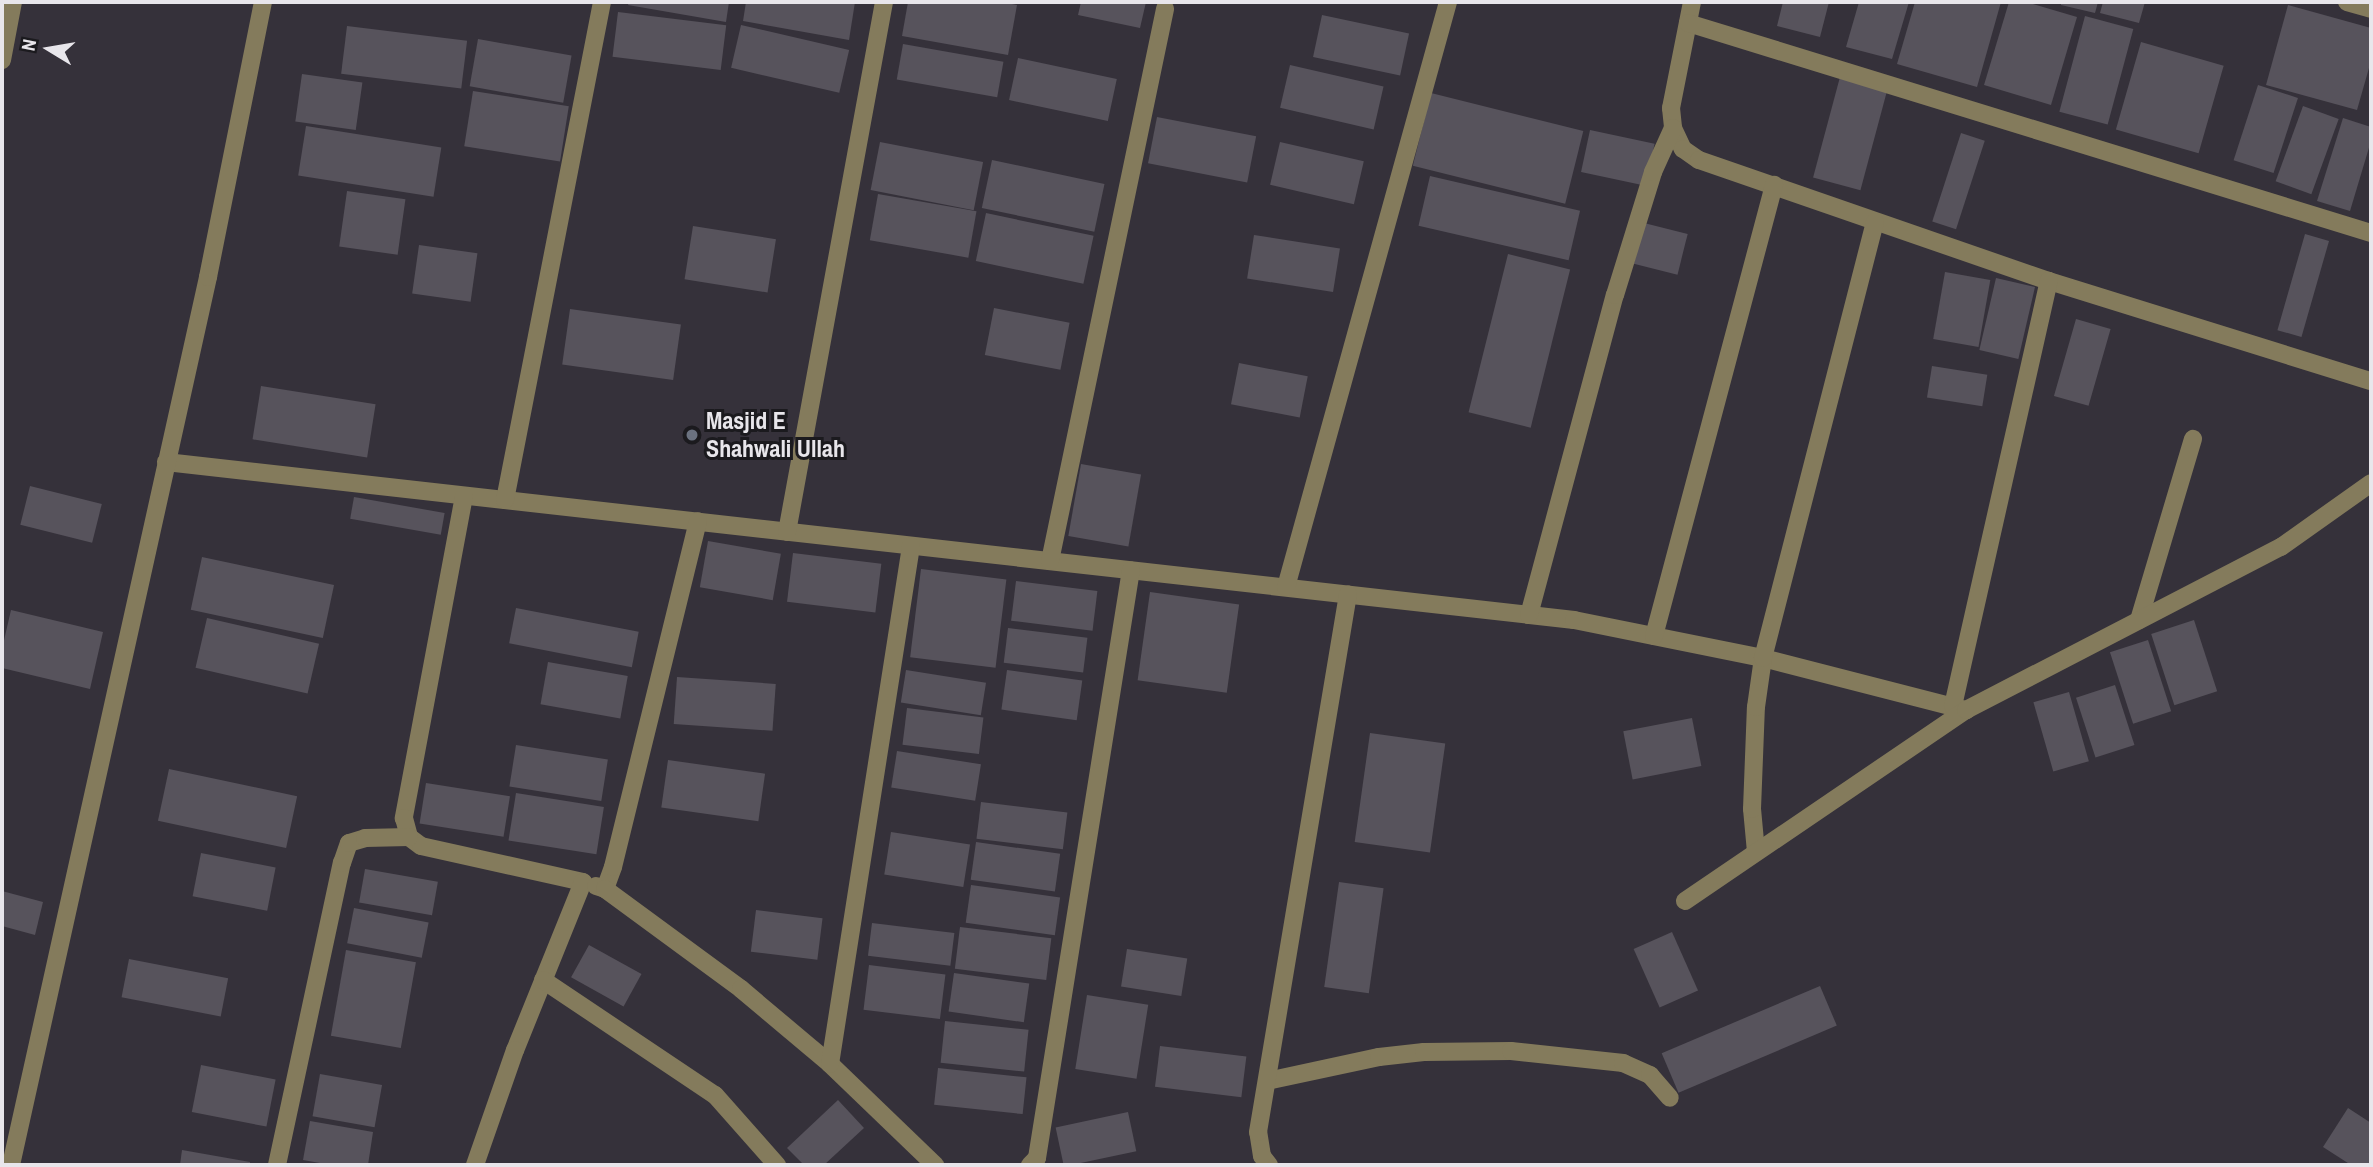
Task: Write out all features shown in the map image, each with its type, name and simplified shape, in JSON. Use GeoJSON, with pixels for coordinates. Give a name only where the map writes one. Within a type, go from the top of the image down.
{"type":"FeatureCollection","features":[{"type":"Feature","properties":{"kind":"street"},"geometry":{"type":"LineString","coordinates":[[2,60],[13,2]]}},
{"type":"Feature","properties":{"kind":"street"},"geometry":{"type":"LineString","coordinates":[[11,1165],[166,462],[263,2]]}},
{"type":"Feature","properties":{"kind":"street"},"geometry":{"type":"LineString","coordinates":[[505,500],[602,2]]}},
{"type":"Feature","properties":{"kind":"street"},"geometry":{"type":"LineString","coordinates":[[787,532],[884,2]]}},
{"type":"Feature","properties":{"kind":"street"},"geometry":{"type":"LineString","coordinates":[[1286,587],[1448,2]]}},
{"type":"Feature","properties":{"kind":"street"},"geometry":{"type":"LineString","coordinates":[[1692,2],[1671,108],[1673,128],[1683,149],[1699,160],[2049,281],[2371,381]]}},
{"type":"Feature","properties":{"kind":"street"},"geometry":{"type":"LineString","coordinates":[[2347,2],[2371,9]]}},
{"type":"Feature","properties":{"kind":"street"},"geometry":{"type":"LineString","coordinates":[[1049,561],[1165,9]]}},
{"type":"Feature","properties":{"kind":"street"},"geometry":{"type":"LineString","coordinates":[[1688,23],[2371,233]]}},
{"type":"Feature","properties":{"kind":"street"},"geometry":{"type":"LineString","coordinates":[[1529,615],[1615,295],[1653,172],[1673,128]]}},
{"type":"Feature","properties":{"kind":"street"},"geometry":{"type":"LineString","coordinates":[[1654,636],[1774,185]]}},
{"type":"Feature","properties":{"kind":"street"},"geometry":{"type":"LineString","coordinates":[[1756,852],[1752,809],[1756,707],[1763,658],[1875,222]]}},
{"type":"Feature","properties":{"kind":"street"},"geometry":{"type":"LineString","coordinates":[[1960,708],[2049,281]]}},
{"type":"Feature","properties":{"kind":"street"},"geometry":{"type":"LineString","coordinates":[[2140,620],[2193,439]]}},
{"type":"Feature","properties":{"kind":"street"},"geometry":{"type":"LineString","coordinates":[[166,462],[1574,620],[1763,658],[1960,708]]}},
{"type":"Feature","properties":{"kind":"street"},"geometry":{"type":"LineString","coordinates":[[1685,901],[1960,708],[2281,547],[2371,483]]}},
{"type":"Feature","properties":{"kind":"street"},"geometry":{"type":"LineString","coordinates":[[409,837],[404,818],[464,496]]}},
{"type":"Feature","properties":{"kind":"street"},"geometry":{"type":"LineString","coordinates":[[605,889],[698,521]]}},
{"type":"Feature","properties":{"kind":"street"},"geometry":{"type":"LineString","coordinates":[[830,1064],[911,545]]}},
{"type":"Feature","properties":{"kind":"street"},"geometry":{"type":"LineString","coordinates":[[1030,1165],[1037,1158],[1131,570]]}},
{"type":"Feature","properties":{"kind":"street"},"geometry":{"type":"LineString","coordinates":[[1269,1165],[1262,1156],[1258,1132],[1348,594]]}},
{"type":"Feature","properties":{"kind":"street"},"geometry":{"type":"LineString","coordinates":[[278,1165],[342,863],[349,843],[365,838],[409,837],[421,846],[605,889],[741,989],[830,1064],[935,1165]]}},
{"type":"Feature","properties":{"kind":"street"},"geometry":{"type":"LineString","coordinates":[[475,1165],[515,1050],[583,882]]}},
{"type":"Feature","properties":{"kind":"street"},"geometry":{"type":"LineString","coordinates":[[543,980],[715,1095],[767,1161]]}},
{"type":"Feature","properties":{"kind":"street"},"geometry":{"type":"LineString","coordinates":[[1267,1081],[1390,1056],[1436,1051],[1511,1051],[1623,1063],[1650,1075],[1670,1098]]}},
{"type":"Feature","properties":{"kind":"building"},"geometry":{"type":"Polygon","coordinates":[[[629,2],[729,2],[726,22],[628,5],[629,2]]]}},
{"type":"Feature","properties":{"kind":"building"},"geometry":{"type":"Polygon","coordinates":[[[746,2],[855,2],[849,40],[743,21],[746,2]]]}},
{"type":"Feature","properties":{"kind":"building"},"geometry":{"type":"Polygon","coordinates":[[[908,2],[1002,2],[1017,5],[1008,55],[902,36],[908,2]]]}},
{"type":"Feature","properties":{"kind":"building"},"geometry":{"type":"Polygon","coordinates":[[[1081,2],[1146,2],[1140,28],[1078,15],[1081,2]]]}},
{"type":"Feature","properties":{"kind":"building"},"geometry":{"type":"Polygon","coordinates":[[[1783,2],[1829,2],[1820,37],[1777,26],[1783,2]]]}},
{"type":"Feature","properties":{"kind":"building"},"geometry":{"type":"Polygon","coordinates":[[[1859,2],[1909,2],[1892,59],[1846,47],[1859,2]]]}},
{"type":"Feature","properties":{"kind":"building"},"geometry":{"type":"Polygon","coordinates":[[[1915,2],[2001,2],[1977,87],[1897,64],[1915,2]]]}},
{"type":"Feature","properties":{"kind":"building"},"geometry":{"type":"Polygon","coordinates":[[[2009,2],[2026,2],[2077,17],[2051,105],[1984,85],[2009,2]]]}},
{"type":"Feature","properties":{"kind":"building"},"geometry":{"type":"Polygon","coordinates":[[[2061,2],[2098,2],[2095,13],[2061,5],[2061,2]]]}},
{"type":"Feature","properties":{"kind":"building"},"geometry":{"type":"Polygon","coordinates":[[[2103,2],[2145,2],[2139,23],[2100,13],[2103,2]]]}},
{"type":"Feature","properties":{"kind":"building"},"geometry":{"type":"Polygon","coordinates":[[[2288,5],[2371,28],[2371,61],[2357,110],[2266,85],[2288,5]]]}},
{"type":"Feature","properties":{"kind":"building"},"geometry":{"type":"Polygon","coordinates":[[[618,12],[726,25],[721,70],[613,57],[618,12]]]}},
{"type":"Feature","properties":{"kind":"building"},"geometry":{"type":"Polygon","coordinates":[[[1322,15],[1409,34],[1400,76],[1313,57],[1322,15]]]}},
{"type":"Feature","properties":{"kind":"building"},"geometry":{"type":"Polygon","coordinates":[[[2085,16],[2133,29],[2108,125],[2059,112],[2085,16]]]}},
{"type":"Feature","properties":{"kind":"building"},"geometry":{"type":"Polygon","coordinates":[[[741,25],[849,50],[839,93],[731,68],[741,25]]]}},
{"type":"Feature","properties":{"kind":"building"},"geometry":{"type":"Polygon","coordinates":[[[347,26],[467,41],[461,88],[341,74],[347,26]]]}},
{"type":"Feature","properties":{"kind":"building"},"geometry":{"type":"Polygon","coordinates":[[[478,39],[572,55],[563,103],[470,86],[478,39]]]}},
{"type":"Feature","properties":{"kind":"building"},"geometry":{"type":"Polygon","coordinates":[[[2141,42],[2224,66],[2199,153],[2116,129],[2141,42]]]}},
{"type":"Feature","properties":{"kind":"building"},"geometry":{"type":"Polygon","coordinates":[[[903,44],[1003,62],[997,97],[897,79],[903,44]]]}},
{"type":"Feature","properties":{"kind":"building"},"geometry":{"type":"Polygon","coordinates":[[[1018,58],[1117,79],[1108,121],[1009,100],[1018,58]]]}},
{"type":"Feature","properties":{"kind":"building"},"geometry":{"type":"Polygon","coordinates":[[[1290,65],[1384,87],[1374,129],[1280,108],[1290,65]]]}},
{"type":"Feature","properties":{"kind":"building"},"geometry":{"type":"Polygon","coordinates":[[[302,74],[362,82],[356,130],[295,122],[302,74]]]}},
{"type":"Feature","properties":{"kind":"building"},"geometry":{"type":"Polygon","coordinates":[[[1840,77],[1887,90],[1860,190],[1813,177],[1840,77]]]}},
{"type":"Feature","properties":{"kind":"building"},"geometry":{"type":"Polygon","coordinates":[[[2258,85],[2298,98],[2274,173],[2234,160],[2258,85]]]}},
{"type":"Feature","properties":{"kind":"building"},"geometry":{"type":"Polygon","coordinates":[[[473,91],[569,106],[560,161],[464,146],[473,91]]]}},
{"type":"Feature","properties":{"kind":"building"},"geometry":{"type":"Polygon","coordinates":[[[1431,93],[1583,131],[1565,204],[1413,166],[1431,93]]]}},
{"type":"Feature","properties":{"kind":"building"},"geometry":{"type":"Polygon","coordinates":[[[2303,106],[2339,119],[2311,194],[2276,181],[2303,106]]]}},
{"type":"Feature","properties":{"kind":"building"},"geometry":{"type":"Polygon","coordinates":[[[1157,117],[1256,136],[1247,182],[1148,163],[1157,117]]]}},
{"type":"Feature","properties":{"kind":"building"},"geometry":{"type":"Polygon","coordinates":[[[2343,118],[2371,127],[2371,141],[2350,211],[2317,201],[2343,118]]]}},
{"type":"Feature","properties":{"kind":"building"},"geometry":{"type":"Polygon","coordinates":[[[306,126],[441,147],[433,197],[298,175],[306,126]]]}},
{"type":"Feature","properties":{"kind":"building"},"geometry":{"type":"Polygon","coordinates":[[[1590,130],[1655,144],[1646,186],[1581,172],[1590,130]]]}},
{"type":"Feature","properties":{"kind":"building"},"geometry":{"type":"Polygon","coordinates":[[[1961,133],[1985,141],[1956,229],[1932,221],[1961,133]]]}},
{"type":"Feature","properties":{"kind":"building"},"geometry":{"type":"Polygon","coordinates":[[[880,142],[983,162],[974,210],[871,190],[880,142]]]}},
{"type":"Feature","properties":{"kind":"building"},"geometry":{"type":"Polygon","coordinates":[[[1280,142],[1364,161],[1354,204],[1270,185],[1280,142]]]}},
{"type":"Feature","properties":{"kind":"building"},"geometry":{"type":"Polygon","coordinates":[[[992,160],[1104,184],[1094,232],[982,208],[992,160]]]}},
{"type":"Feature","properties":{"kind":"building"},"geometry":{"type":"Polygon","coordinates":[[[1430,176],[1580,211],[1569,260],[1419,226],[1430,176]]]}},
{"type":"Feature","properties":{"kind":"building"},"geometry":{"type":"Polygon","coordinates":[[[347,191],[405,199],[398,255],[339,246],[347,191]]]}},
{"type":"Feature","properties":{"kind":"building"},"geometry":{"type":"Polygon","coordinates":[[[878,194],[976,211],[968,258],[870,240],[878,194]]]}},
{"type":"Feature","properties":{"kind":"building"},"geometry":{"type":"Polygon","coordinates":[[[986,213],[1094,236],[1083,284],[976,261],[986,213]]]}},
{"type":"Feature","properties":{"kind":"building"},"geometry":{"type":"Polygon","coordinates":[[[1644,223],[1688,234],[1678,275],[1634,264],[1644,223]]]}},
{"type":"Feature","properties":{"kind":"building"},"geometry":{"type":"Polygon","coordinates":[[[693,226],[776,239],[768,292],[685,279],[693,226]]]}},
{"type":"Feature","properties":{"kind":"building"},"geometry":{"type":"Polygon","coordinates":[[[2305,234],[2329,241],[2301,337],[2277,330],[2305,234]]]}},
{"type":"Feature","properties":{"kind":"building"},"geometry":{"type":"Polygon","coordinates":[[[1254,235],[1340,249],[1333,292],[1247,278],[1254,235]]]}},
{"type":"Feature","properties":{"kind":"building"},"geometry":{"type":"Polygon","coordinates":[[[419,245],[477,253],[471,302],[412,294],[419,245]]]}},
{"type":"Feature","properties":{"kind":"building"},"geometry":{"type":"Polygon","coordinates":[[[1508,254],[1570,269],[1531,428],[1469,412],[1508,254]]]}},
{"type":"Feature","properties":{"kind":"building"},"geometry":{"type":"Polygon","coordinates":[[[1945,272],[1990,280],[1978,347],[1933,339],[1945,272]]]}},
{"type":"Feature","properties":{"kind":"building"},"geometry":{"type":"Polygon","coordinates":[[[1996,278],[2035,287],[2018,359],[1979,350],[1996,278]]]}},
{"type":"Feature","properties":{"kind":"building"},"geometry":{"type":"Polygon","coordinates":[[[994,308],[1070,323],[1060,370],[985,355],[994,308]]]}},
{"type":"Feature","properties":{"kind":"building"},"geometry":{"type":"Polygon","coordinates":[[[570,309],[681,325],[673,380],[562,364],[570,309]]]}},
{"type":"Feature","properties":{"kind":"building"},"geometry":{"type":"Polygon","coordinates":[[[2076,319],[2111,329],[2089,406],[2054,396],[2076,319]]]}},
{"type":"Feature","properties":{"kind":"building"},"geometry":{"type":"Polygon","coordinates":[[[1239,363],[1308,376],[1300,418],[1231,404],[1239,363]]]}},
{"type":"Feature","properties":{"kind":"building"},"geometry":{"type":"Polygon","coordinates":[[[1932,366],[1987,375],[1982,406],[1927,398],[1932,366]]]}},
{"type":"Feature","properties":{"kind":"building"},"geometry":{"type":"Polygon","coordinates":[[[261,386],[376,404],[367,457],[253,439],[261,386]]]}},
{"type":"Feature","properties":{"kind":"building"},"geometry":{"type":"Polygon","coordinates":[[[1081,464],[1141,475],[1128,546],[1068,536],[1081,464]]]}},
{"type":"Feature","properties":{"kind":"building"},"geometry":{"type":"Polygon","coordinates":[[[30,486],[102,504],[92,543],[20,525],[30,486]]]}},
{"type":"Feature","properties":{"kind":"building"},"geometry":{"type":"Polygon","coordinates":[[[354,497],[445,513],[441,535],[350,519],[354,497]]]}},
{"type":"Feature","properties":{"kind":"building"},"geometry":{"type":"Polygon","coordinates":[[[708,541],[781,554],[773,600],[700,587],[708,541]]]}},
{"type":"Feature","properties":{"kind":"building"},"geometry":{"type":"Polygon","coordinates":[[[793,553],[881,564],[875,612],[787,602],[793,553]]]}},
{"type":"Feature","properties":{"kind":"building"},"geometry":{"type":"Polygon","coordinates":[[[202,557],[334,585],[323,638],[191,610],[202,557]]]}},
{"type":"Feature","properties":{"kind":"building"},"geometry":{"type":"Polygon","coordinates":[[[921,569],[1006,579],[996,668],[910,657],[921,569]]]}},
{"type":"Feature","properties":{"kind":"building"},"geometry":{"type":"Polygon","coordinates":[[[1016,581],[1097,591],[1093,631],[1011,621],[1016,581]]]}},
{"type":"Feature","properties":{"kind":"building"},"geometry":{"type":"Polygon","coordinates":[[[1150,592],[1239,605],[1227,693],[1138,680],[1150,592]]]}},
{"type":"Feature","properties":{"kind":"building"},"geometry":{"type":"Polygon","coordinates":[[[516,608],[639,632],[632,667],[509,643],[516,608]]]}},
{"type":"Feature","properties":{"kind":"building"},"geometry":{"type":"Polygon","coordinates":[[[11,610],[103,632],[90,689],[2,668],[2,649],[11,610]]]}},
{"type":"Feature","properties":{"kind":"building"},"geometry":{"type":"Polygon","coordinates":[[[207,618],[319,644],[308,694],[196,668],[207,618]]]}},
{"type":"Feature","properties":{"kind":"building"},"geometry":{"type":"Polygon","coordinates":[[[2194,620],[2217,691],[2174,705],[2151,634],[2194,620]]]}},
{"type":"Feature","properties":{"kind":"building"},"geometry":{"type":"Polygon","coordinates":[[[1008,628],[1087,638],[1083,672],[1004,663],[1008,628]]]}},
{"type":"Feature","properties":{"kind":"building"},"geometry":{"type":"Polygon","coordinates":[[[2148,640],[2171,711],[2133,724],[2110,652],[2148,640]]]}},
{"type":"Feature","properties":{"kind":"building"},"geometry":{"type":"Polygon","coordinates":[[[548,662],[628,676],[620,718],[541,704],[548,662]]]}},
{"type":"Feature","properties":{"kind":"building"},"geometry":{"type":"Polygon","coordinates":[[[906,670],[986,683],[981,715],[901,703],[906,670]]]}},
{"type":"Feature","properties":{"kind":"building"},"geometry":{"type":"Polygon","coordinates":[[[1007,670],[1082,681],[1077,720],[1001,710],[1007,670]]]}},
{"type":"Feature","properties":{"kind":"building"},"geometry":{"type":"Polygon","coordinates":[[[677,677],[776,684],[772,731],[674,724],[677,677]]]}},
{"type":"Feature","properties":{"kind":"building"},"geometry":{"type":"Polygon","coordinates":[[[2115,685],[2134,745],[2095,758],[2076,698],[2115,685]]]}},
{"type":"Feature","properties":{"kind":"building"},"geometry":{"type":"Polygon","coordinates":[[[2069,692],[2089,761],[2053,771],[2033,702],[2069,692]]]}},
{"type":"Feature","properties":{"kind":"building"},"geometry":{"type":"Polygon","coordinates":[[[907,708],[983,717],[979,754],[902,745],[907,708]]]}},
{"type":"Feature","properties":{"kind":"building"},"geometry":{"type":"Polygon","coordinates":[[[1692,718],[1701,766],[1633,779],[1623,731],[1692,718]]]}},
{"type":"Feature","properties":{"kind":"building"},"geometry":{"type":"Polygon","coordinates":[[[1370,733],[1445,744],[1430,853],[1355,842],[1370,733]]]}},
{"type":"Feature","properties":{"kind":"building"},"geometry":{"type":"Polygon","coordinates":[[[516,745],[608,760],[601,801],[509,786],[516,745]]]}},
{"type":"Feature","properties":{"kind":"building"},"geometry":{"type":"Polygon","coordinates":[[[897,751],[981,764],[975,801],[891,788],[897,751]]]}},
{"type":"Feature","properties":{"kind":"building"},"geometry":{"type":"Polygon","coordinates":[[[668,760],[765,774],[758,821],[661,808],[668,760]]]}},
{"type":"Feature","properties":{"kind":"building"},"geometry":{"type":"Polygon","coordinates":[[[169,769],[297,796],[286,848],[158,821],[169,769]]]}},
{"type":"Feature","properties":{"kind":"building"},"geometry":{"type":"Polygon","coordinates":[[[426,783],[510,796],[504,837],[420,823],[426,783]]]}},
{"type":"Feature","properties":{"kind":"building"},"geometry":{"type":"Polygon","coordinates":[[[516,793],[604,807],[596,854],[508,840],[516,793]]]}},
{"type":"Feature","properties":{"kind":"building"},"geometry":{"type":"Polygon","coordinates":[[[981,802],[1067,813],[1063,849],[976,839],[981,802]]]}},
{"type":"Feature","properties":{"kind":"building"},"geometry":{"type":"Polygon","coordinates":[[[891,832],[970,845],[963,887],[884,874],[891,832]]]}},
{"type":"Feature","properties":{"kind":"building"},"geometry":{"type":"Polygon","coordinates":[[[976,842],[1060,854],[1055,891],[971,880],[976,842]]]}},
{"type":"Feature","properties":{"kind":"building"},"geometry":{"type":"Polygon","coordinates":[[[201,853],[276,868],[267,911],[193,896],[201,853]]]}},
{"type":"Feature","properties":{"kind":"building"},"geometry":{"type":"Polygon","coordinates":[[[365,869],[438,882],[432,915],[359,902],[365,869]]]}},
{"type":"Feature","properties":{"kind":"building"},"geometry":{"type":"Polygon","coordinates":[[[1339,882],[1384,888],[1369,993],[1324,987],[1339,882]]]}},
{"type":"Feature","properties":{"kind":"building"},"geometry":{"type":"Polygon","coordinates":[[[971,885],[1060,898],[1055,935],[966,923],[971,885]]]}},
{"type":"Feature","properties":{"kind":"building"},"geometry":{"type":"Polygon","coordinates":[[[2,891],[43,902],[35,935],[2,926],[2,891]]]}},
{"type":"Feature","properties":{"kind":"building"},"geometry":{"type":"Polygon","coordinates":[[[354,908],[429,923],[422,958],[347,943],[354,908]]]}},
{"type":"Feature","properties":{"kind":"building"},"geometry":{"type":"Polygon","coordinates":[[[756,910],[823,918],[817,960],[751,952],[756,910]]]}},
{"type":"Feature","properties":{"kind":"building"},"geometry":{"type":"Polygon","coordinates":[[[872,923],[954,933],[950,966],[868,956],[872,923]]]}},
{"type":"Feature","properties":{"kind":"building"},"geometry":{"type":"Polygon","coordinates":[[[960,927],[1051,938],[1046,980],[955,969],[960,927]]]}},
{"type":"Feature","properties":{"kind":"building"},"geometry":{"type":"Polygon","coordinates":[[[1672,932],[1698,990],[1660,1008],[1634,949],[1672,932]]]}},
{"type":"Feature","properties":{"kind":"building"},"geometry":{"type":"Polygon","coordinates":[[[589,945],[641,974],[624,1006],[571,977],[589,945]]]}},
{"type":"Feature","properties":{"kind":"building"},"geometry":{"type":"Polygon","coordinates":[[[1127,949],[1187,959],[1181,996],[1121,987],[1127,949]]]}},
{"type":"Feature","properties":{"kind":"building"},"geometry":{"type":"Polygon","coordinates":[[[346,950],[416,962],[401,1048],[331,1036],[346,950]]]}},
{"type":"Feature","properties":{"kind":"building"},"geometry":{"type":"Polygon","coordinates":[[[129,959],[228,978],[221,1017],[122,997],[129,959]]]}},
{"type":"Feature","properties":{"kind":"building"},"geometry":{"type":"Polygon","coordinates":[[[869,965],[945,974],[940,1019],[864,1010],[869,965]]]}},
{"type":"Feature","properties":{"kind":"building"},"geometry":{"type":"Polygon","coordinates":[[[954,973],[1029,984],[1024,1022],[949,1012],[954,973]]]}},
{"type":"Feature","properties":{"kind":"building"},"geometry":{"type":"Polygon","coordinates":[[[1820,986],[1837,1026],[1678,1093],[1662,1053],[1820,986]]]}},
{"type":"Feature","properties":{"kind":"building"},"geometry":{"type":"Polygon","coordinates":[[[1087,995],[1148,1005],[1137,1079],[1075,1069],[1087,995]]]}},
{"type":"Feature","properties":{"kind":"building"},"geometry":{"type":"Polygon","coordinates":[[[945,1021],[1029,1030],[1024,1072],[941,1063],[945,1021]]]}},
{"type":"Feature","properties":{"kind":"building"},"geometry":{"type":"Polygon","coordinates":[[[1160,1046],[1246,1057],[1241,1097],[1155,1087],[1160,1046]]]}},
{"type":"Feature","properties":{"kind":"building"},"geometry":{"type":"Polygon","coordinates":[[[201,1065],[276,1080],[266,1127],[192,1112],[201,1065]]]}},
{"type":"Feature","properties":{"kind":"building"},"geometry":{"type":"Polygon","coordinates":[[[938,1068],[1027,1077],[1023,1114],[934,1105],[938,1068]]]}},
{"type":"Feature","properties":{"kind":"building"},"geometry":{"type":"Polygon","coordinates":[[[320,1074],[382,1085],[375,1127],[313,1116],[320,1074]]]}},
{"type":"Feature","properties":{"kind":"building"},"geometry":{"type":"Polygon","coordinates":[[[838,1100],[864,1128],[824,1165],[804,1165],[787,1148],[838,1100]]]}},
{"type":"Feature","properties":{"kind":"building"},"geometry":{"type":"Polygon","coordinates":[[[2348,1108],[2371,1123],[2371,1165],[2351,1165],[2323,1147],[2348,1108]]]}},
{"type":"Feature","properties":{"kind":"building"},"geometry":{"type":"Polygon","coordinates":[[[1128,1112],[1136,1151],[1064,1165],[1056,1127],[1128,1112]]]}},
{"type":"Feature","properties":{"kind":"building"},"geometry":{"type":"Polygon","coordinates":[[[310,1121],[373,1132],[368,1165],[331,1165],[303,1160],[310,1121]]]}},
{"type":"Feature","properties":{"kind":"building"},"geometry":{"type":"Polygon","coordinates":[[[182,1150],[250,1162],[250,1165],[180,1165],[182,1150]]]}},
{"type":"Feature","properties":{"kind":"place","name":"Masjid E Shahwali Ullah"},"geometry":{"type":"Point","coordinates":[692,435]}}]}
